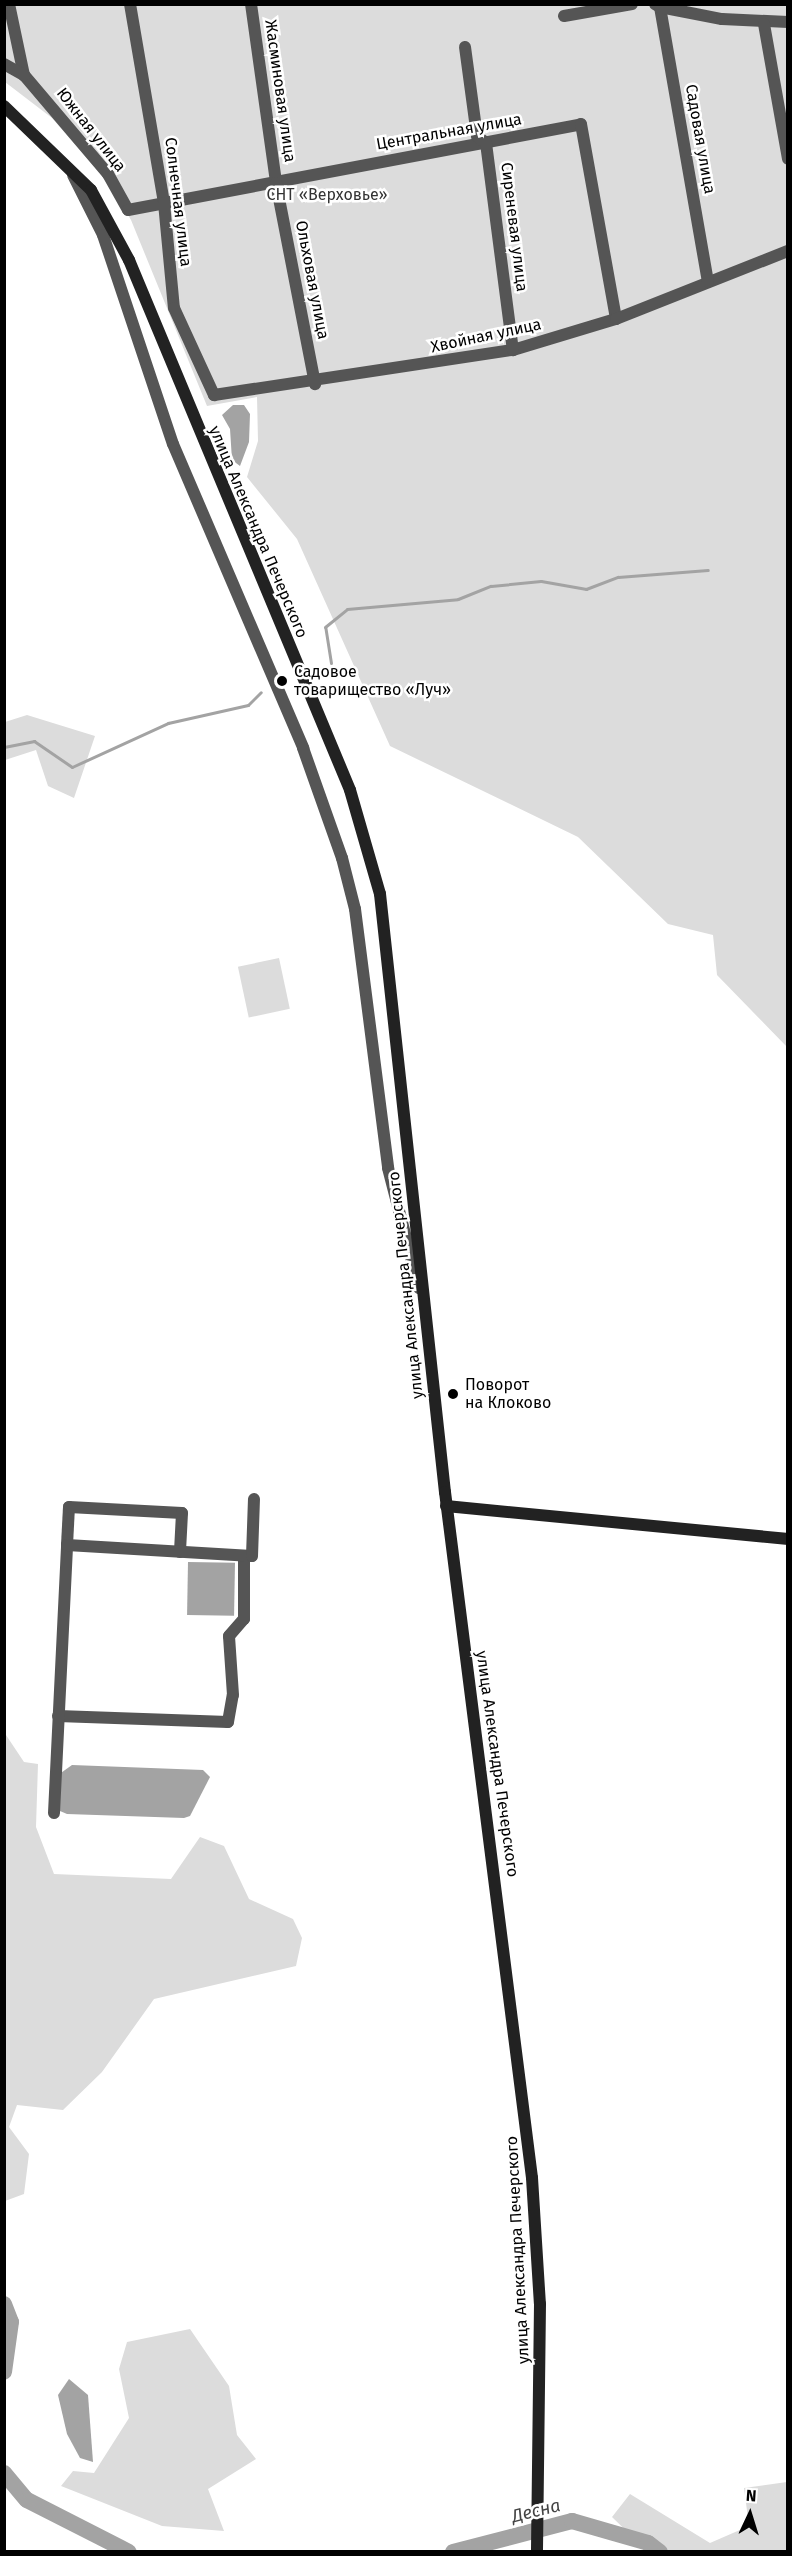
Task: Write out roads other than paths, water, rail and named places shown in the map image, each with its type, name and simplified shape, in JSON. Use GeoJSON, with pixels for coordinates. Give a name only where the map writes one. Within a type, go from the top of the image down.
{"type":"FeatureCollection","features":[{"type":"Feature","properties":{"kind":"main road","name":"улица Александра Печерского"},"geometry":{"type":"LineString","coordinates":[[4,106],[62,156],[91,190],[129,260],[367,843],[390,956],[446,1506],[532,2178],[540,2304],[540,2497],[537,2552]]}},
{"type":"Feature","properties":{"kind":"main road"},"geometry":{"type":"LineString","coordinates":[[446,1506],[788,1539]]}},
{"type":"Feature","properties":{"kind":"street"},"geometry":{"type":"LineString","coordinates":[[9,4],[22,70]]}},
{"type":"Feature","properties":{"kind":"street","name":"Солнечная улица"},"geometry":{"type":"LineString","coordinates":[[130,4],[164,203],[174,308],[214,395]]}},
{"type":"Feature","properties":{"kind":"street","name":"Жасминовая улица"},"geometry":{"type":"LineString","coordinates":[[251,4],[276,183]]}},
{"type":"Feature","properties":{"kind":"street"},"geometry":{"type":"LineString","coordinates":[[564,16],[632,4]]}},
{"type":"Feature","properties":{"kind":"street"},"geometry":{"type":"LineString","coordinates":[[658,6],[764,24],[788,22]]}},
{"type":"Feature","properties":{"kind":"street","name":"Садовая улица"},"geometry":{"type":"LineString","coordinates":[[658,6],[708,282]]}},
{"type":"Feature","properties":{"kind":"street"},"geometry":{"type":"LineString","coordinates":[[764,24],[788,159]]}},
{"type":"Feature","properties":{"kind":"street","name":"Сиреневая улица"},"geometry":{"type":"LineString","coordinates":[[465,47],[477,136],[486,143],[513,350]]}},
{"type":"Feature","properties":{"kind":"street","name":"Южная улица"},"geometry":{"type":"LineString","coordinates":[[4,64],[22,70],[108,174],[128,210]]}},
{"type":"Feature","properties":{"kind":"street","name":"Центральная улица"},"geometry":{"type":"LineString","coordinates":[[128,210],[581,124],[616,319]]}},
{"type":"Feature","properties":{"kind":"street"},"geometry":{"type":"LineString","coordinates":[[62,156],[103,235],[173,444],[303,748],[339,848],[355,909],[388,1168],[426,1315]]}},
{"type":"Feature","properties":{"kind":"street","name":"Ольховая улица"},"geometry":{"type":"LineString","coordinates":[[276,183],[315,384]]}},
{"type":"Feature","properties":{"kind":"street","name":"Хвойная улица"},"geometry":{"type":"LineString","coordinates":[[214,395],[315,384],[513,350],[616,319],[788,251]]}},
{"type":"Feature","properties":{"kind":"street"},"geometry":{"type":"LineString","coordinates":[[67,1545],[252,1556],[254,1499]]}},
{"type":"Feature","properties":{"kind":"street"},"geometry":{"type":"LineString","coordinates":[[54,1813],[69,1507],[182,1513],[180,1552]]}},
{"type":"Feature","properties":{"kind":"street"},"geometry":{"type":"LineString","coordinates":[[58,1716],[228,1722],[233,1695],[229,1636],[244,1619],[244,1556]]}},
{"type":"Feature","properties":{"kind":"waterway"},"geometry":{"type":"LineString","coordinates":[[331,663],[325,627],[347,609],[458,599],[491,586],[541,581],[586,589],[618,577],[708,570]]}},
{"type":"Feature","properties":{"kind":"waterway"},"geometry":{"type":"LineString","coordinates":[[4,747],[34,741],[72,767],[168,723],[248,705],[261,692]]}},
{"type":"Feature","properties":{"kind":"waterway","name":"Десна"},"geometry":{"type":"LineString","coordinates":[[4,2304],[11,2322],[4,2372]]}},
{"type":"Feature","properties":{"kind":"waterway","name":"Десна"},"geometry":{"type":"LineString","coordinates":[[4,2473],[27,2500],[129,2552]]}},
{"type":"Feature","properties":{"kind":"waterway","name":"Десна"},"geometry":{"type":"LineString","coordinates":[[453,2552],[572,2521],[648,2543],[660,2552]]}},
{"type":"Feature","properties":{"kind":"place","name":"Садовое товарищество «Луч»"},"geometry":{"type":"Point","coordinates":[282,681]}},
{"type":"Feature","properties":{"kind":"place","name":"Поворот на Клоково"},"geometry":{"type":"Point","coordinates":[453,1394]}},
{"type":"Feature","properties":{"kind":"park label","name":"СНТ «Верховье»"},"geometry":{"type":"Point","coordinates":[327,195]}}]}
